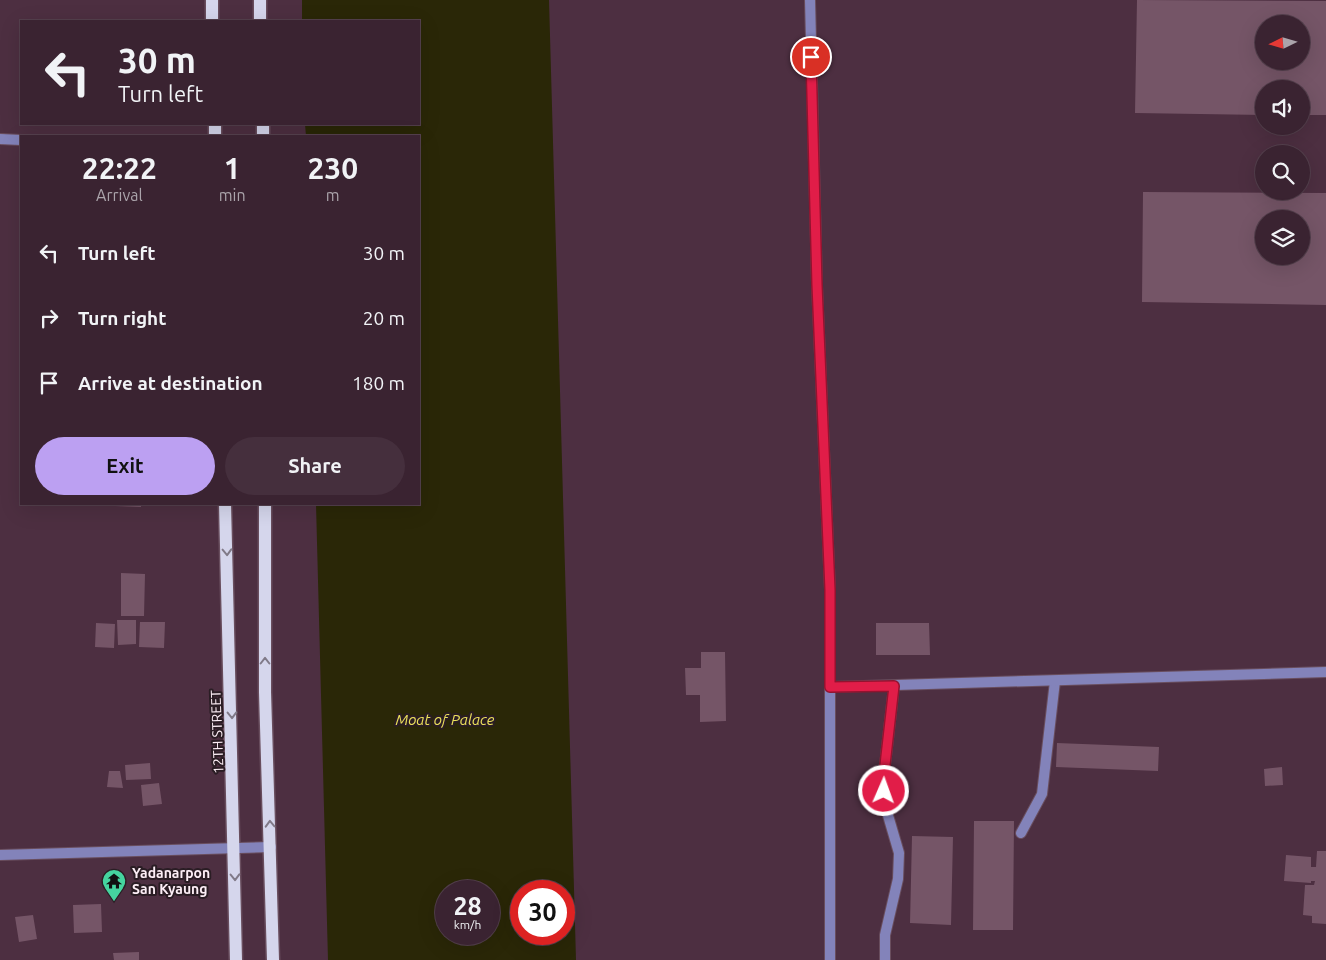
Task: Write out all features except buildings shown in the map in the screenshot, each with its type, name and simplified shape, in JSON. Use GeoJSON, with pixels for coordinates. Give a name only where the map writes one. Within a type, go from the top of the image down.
{"type":"FeatureCollection","features":[{"type":"Feature","properties":{"kind":"main road"},"geometry":{"type":"LineString","coordinates":[[212,0],[212,20]]}},
{"type":"Feature","properties":{"kind":"main road"},"geometry":{"type":"LineString","coordinates":[[260,0],[260,20]]}},
{"type":"Feature","properties":{"kind":"main road","name":"12TH STREET"},"geometry":{"type":"LineString","coordinates":[[226,505],[236,960]]}},
{"type":"Feature","properties":{"kind":"main road"},"geometry":{"type":"LineString","coordinates":[[265,505],[266,692],[274,960]]}},
{"type":"Feature","properties":{"kind":"street"},"geometry":{"type":"LineString","coordinates":[[810,0],[817,285],[830,590],[830,960]]}},
{"type":"Feature","properties":{"kind":"street"},"geometry":{"type":"LineString","coordinates":[[0,139],[20,140]]}},
{"type":"Feature","properties":{"kind":"street"},"geometry":{"type":"LineString","coordinates":[[830,687],[1326,672]]}},
{"type":"Feature","properties":{"kind":"street"},"geometry":{"type":"LineString","coordinates":[[1022,833],[1042,794],[1055,681]]}},
{"type":"Feature","properties":{"kind":"street"},"geometry":{"type":"LineString","coordinates":[[885,960],[885,935],[898,879],[899,853],[886,812],[884,791],[894,686]]}},
{"type":"Feature","properties":{"kind":"street"},"geometry":{"type":"LineString","coordinates":[[0,855],[271,847]]}},
{"type":"Feature","properties":{"kind":"water","name":"Moat of Palace"},"geometry":{"type":"Polygon","coordinates":[[[302,0],[549,0],[574,880],[510,880],[510,945],[575,945],[575,924],[576,960],[328,960],[316,505],[420,505],[420,135],[306,135],[305,125],[420,125],[420,20],[302,20],[302,0]]]}},
{"type":"Feature","properties":{"kind":"place","name":"Yadanarpon San Kyaung"},"geometry":{"type":"Point","coordinates":[114,902]}},
{"type":"Feature","properties":{"kind":"route"},"geometry":{"type":"LineString","coordinates":[[811,57],[817,285],[830,590],[830,687],[894,686],[884,791]]}}]}
